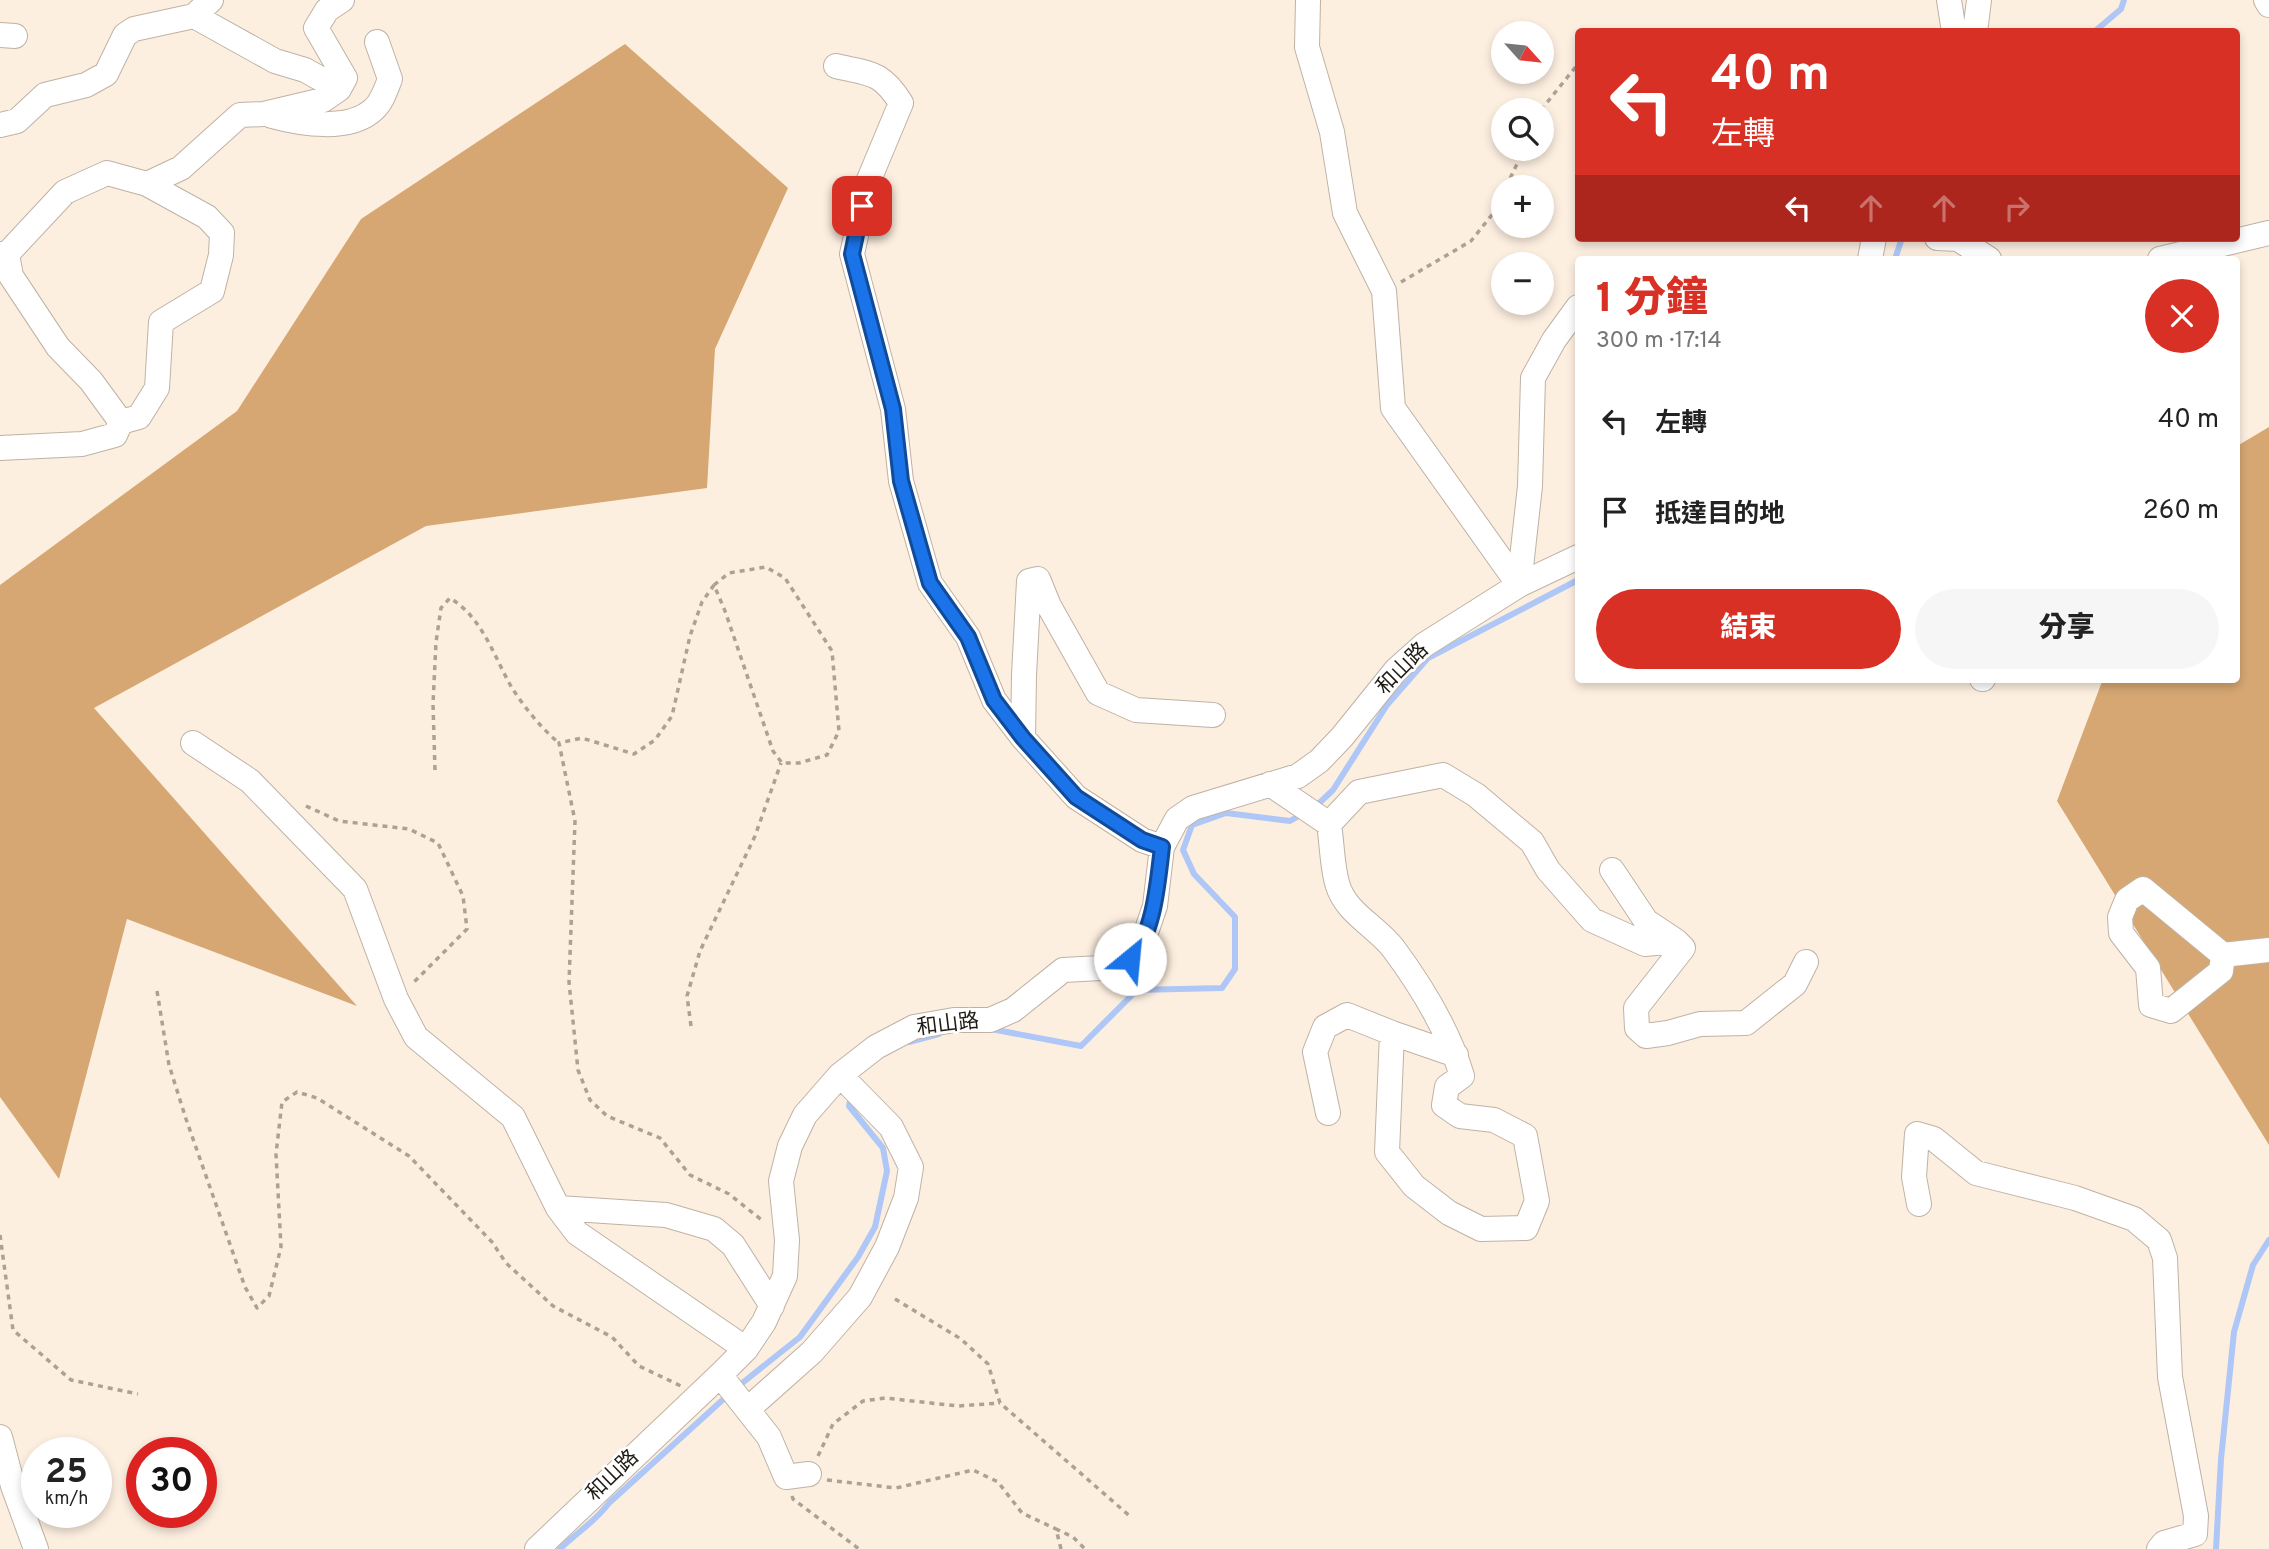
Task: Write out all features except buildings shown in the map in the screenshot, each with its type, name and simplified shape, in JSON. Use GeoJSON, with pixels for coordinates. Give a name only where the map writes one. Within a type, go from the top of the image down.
{"type":"FeatureCollection","features":[{"type":"Feature","properties":{"kind":"street"},"geometry":{"type":"LineString","coordinates":[[147,184],[181,168],[240,116],[264,114],[323,100],[340,89],[345,78],[316,28],[327,10],[342,0]]}},
{"type":"Feature","properties":{"kind":"street"},"geometry":{"type":"LineString","coordinates":[[1308,0],[1307,47],[1332,132],[1345,214],[1384,292],[1393,408],[1519,585]]}},
{"type":"Feature","properties":{"kind":"street"},"geometry":{"type":"LineString","coordinates":[[1949,0],[1953,28]]}},
{"type":"Feature","properties":{"kind":"street"},"geometry":{"type":"LineString","coordinates":[[1976,28],[1979,0]]}},
{"type":"Feature","properties":{"kind":"street"},"geometry":{"type":"LineString","coordinates":[[2266,0],[2269,5]]}},
{"type":"Feature","properties":{"kind":"street"},"geometry":{"type":"LineString","coordinates":[[0,125],[18,121],[45,95],[86,85],[106,74],[125,35],[134,29],[202,8],[275,61],[305,70],[340,89]]}},
{"type":"Feature","properties":{"kind":"street"},"geometry":{"type":"LineString","coordinates":[[264,114],[322,125],[362,119],[377,107],[390,79],[377,42]]}},
{"type":"Feature","properties":{"kind":"street"},"geometry":{"type":"LineString","coordinates":[[836,66],[876,75],[890,85],[901,103],[867,182],[852,254],[893,409],[901,481],[930,583],[968,637],[994,700],[1023,738],[1076,797],[1142,840],[1162,847]]}},
{"type":"Feature","properties":{"kind":"street"},"geometry":{"type":"LineString","coordinates":[[0,448],[82,444],[115,435],[121,422],[139,417],[157,388],[161,322],[212,291],[221,255],[222,233],[207,217],[147,184],[107,173],[65,192],[4,254],[11,276],[58,347],[91,381],[121,422]]}},
{"type":"Feature","properties":{"kind":"street"},"geometry":{"type":"LineString","coordinates":[[2240,240],[2269,233]]}},
{"type":"Feature","properties":{"kind":"street"},"geometry":{"type":"LineString","coordinates":[[1963,242],[1984,256]]}},
{"type":"Feature","properties":{"kind":"street"},"geometry":{"type":"LineString","coordinates":[[2173,256],[2231,242]]}},
{"type":"Feature","properties":{"kind":"street"},"geometry":{"type":"LineString","coordinates":[[1519,585],[1530,486],[1533,378],[1554,340],[1575,311]]}},
{"type":"Feature","properties":{"kind":"street","name":"和山路"},"geometry":{"type":"LineString","coordinates":[[537,1549],[746,1349],[772,1306],[785,1276],[786,1240],[781,1181],[790,1146],[805,1115],[840,1076],[876,1047],[914,1027],[954,1020],[990,1020],[1013,1010],[1063,970],[1101,968],[1130,959],[1140,950],[1155,906],[1162,847],[1177,819],[1193,808],[1298,776],[1320,761],[1396,670],[1424,645],[1519,585],[1575,558]]}},
{"type":"Feature","properties":{"kind":"street"},"geometry":{"type":"LineString","coordinates":[[1023,738],[1029,581],[1038,579],[1049,606],[1098,693],[1136,710],[1213,715]]}},
{"type":"Feature","properties":{"kind":"street"},"geometry":{"type":"LineString","coordinates":[[193,743],[250,781],[355,890],[396,999],[416,1037],[513,1117],[558,1208],[577,1233],[746,1349]]}},
{"type":"Feature","properties":{"kind":"street"},"geometry":{"type":"LineString","coordinates":[[1329,824],[1360,792],[1443,775],[1476,795],[1532,842],[1548,870],[1592,920],[1645,944],[1676,941]]}},
{"type":"Feature","properties":{"kind":"street"},"geometry":{"type":"LineString","coordinates":[[1270,784],[1329,824],[1337,884],[1351,909],[1391,945],[1436,1012],[1456,1055],[1462,1076],[1447,1087],[1444,1105],[1460,1116],[1494,1120],[1525,1136],[1537,1201],[1526,1228],[1481,1229],[1449,1213],[1414,1186],[1387,1152],[1392,1033]]}},
{"type":"Feature","properties":{"kind":"street"},"geometry":{"type":"LineString","coordinates":[[1612,870],[1646,921],[1683,948],[1636,1008],[1637,1028],[1646,1036],[1700,1024],[1746,1023],[1795,984],[1807,962]]}},
{"type":"Feature","properties":{"kind":"street"},"geometry":{"type":"LineString","coordinates":[[2223,955],[2221,971],[2171,1011],[2151,1005],[2148,968],[2121,933],[2120,917],[2127,900],[2143,889],[2223,955],[2269,950]]}},
{"type":"Feature","properties":{"kind":"street"},"geometry":{"type":"LineString","coordinates":[[1328,1113],[1315,1052],[1325,1027],[1348,1015],[1456,1055]]}},
{"type":"Feature","properties":{"kind":"street"},"geometry":{"type":"LineString","coordinates":[[748,1409],[812,1352],[860,1297],[887,1247],[906,1198],[911,1167],[891,1128],[840,1076]]}},
{"type":"Feature","properties":{"kind":"street"},"geometry":{"type":"LineString","coordinates":[[1919,1204],[1914,1177],[1917,1134],[1934,1139],[1976,1173],[2075,1198],[2134,1219],[2159,1240],[2165,1258],[2170,1377],[2196,1516],[2196,1534],[2164,1543],[2159,1549]]}},
{"type":"Feature","properties":{"kind":"street"},"geometry":{"type":"LineString","coordinates":[[558,1208],[667,1215],[714,1229],[733,1245],[772,1306]]}},
{"type":"Feature","properties":{"kind":"street"},"geometry":{"type":"LineString","coordinates":[[720,1375],[797,1476]]}},
{"type":"Feature","properties":{"kind":"street"},"geometry":{"type":"LineString","coordinates":[[0,1437],[13,1486],[36,1549]]}},
{"type":"Feature","properties":{"kind":"path"},"geometry":{"type":"LineString","coordinates":[[1551,98],[1575,68]]}},
{"type":"Feature","properties":{"kind":"path"},"geometry":{"type":"LineString","coordinates":[[1384,292],[1471,241],[1491,216]]}},
{"type":"Feature","properties":{"kind":"path"},"geometry":{"type":"LineString","coordinates":[[559,743],[582,738],[634,754],[655,740],[672,716],[690,636],[702,602],[714,585],[729,573],[766,567],[785,578],[832,651],[839,731],[827,755],[799,763],[782,763]]}},
{"type":"Feature","properties":{"kind":"path"},"geometry":{"type":"LineString","coordinates":[[714,585],[726,611],[773,751],[782,763]]}},
{"type":"Feature","properties":{"kind":"path"},"geometry":{"type":"LineString","coordinates":[[435,770],[433,704],[436,642],[441,608],[450,598],[464,606],[492,647],[512,688],[543,730],[559,743],[575,821],[569,982],[578,1070],[590,1100],[607,1116],[660,1138],[690,1175],[729,1194],[786,1240]]}},
{"type":"Feature","properties":{"kind":"path"},"geometry":{"type":"LineString","coordinates":[[691,1026],[687,996],[700,951],[755,836],[782,763]]}},
{"type":"Feature","properties":{"kind":"path"},"geometry":{"type":"LineString","coordinates":[[300,804],[339,821],[409,829],[438,843],[463,896],[467,929],[396,999]]}},
{"type":"Feature","properties":{"kind":"path"},"geometry":{"type":"LineString","coordinates":[[157,991],[169,1065],[186,1119],[245,1287],[257,1308],[269,1296],[281,1247],[276,1154],[282,1102],[297,1092],[317,1098],[409,1156],[492,1242],[506,1263],[553,1306],[612,1338],[639,1366],[698,1394]]}},
{"type":"Feature","properties":{"kind":"path"},"geometry":{"type":"LineString","coordinates":[[0,1235],[13,1330],[71,1380],[138,1394]]}},
{"type":"Feature","properties":{"kind":"path"},"geometry":{"type":"LineString","coordinates":[[895,1299],[961,1339],[988,1364],[1000,1403],[1132,1518]]}},
{"type":"Feature","properties":{"kind":"path"},"geometry":{"type":"LineString","coordinates":[[859,1549],[793,1499],[797,1476],[834,1424],[863,1401],[885,1398],[958,1406],[1000,1403]]}},
{"type":"Feature","properties":{"kind":"path"},"geometry":{"type":"LineString","coordinates":[[797,1476],[896,1488],[973,1470],[998,1482],[1022,1513],[1073,1537],[1085,1549]]}},
{"type":"Feature","properties":{"kind":"path"},"geometry":{"type":"LineString","coordinates":[[1056,1529],[1061,1549]]}},
{"type":"Feature","properties":{"kind":"shaded area"},"geometry":{"type":"Polygon","coordinates":[[[625,44],[788,188],[715,349],[707,488],[426,526],[94,708],[357,1006],[127,919],[59,1179],[0,1097],[0,585],[237,411],[361,219],[625,44]]]}},
{"type":"Feature","properties":{"kind":"shaded area"},"geometry":{"type":"Polygon","coordinates":[[[2269,427],[2269,1145],[2057,801],[2101,683],[2240,683],[2240,444],[2269,427]]]}},
{"type":"Feature","properties":{"kind":"waterway"},"geometry":{"type":"LineString","coordinates":[[2099,28],[2121,9],[2124,0]]}},
{"type":"Feature","properties":{"kind":"waterway"},"geometry":{"type":"LineString","coordinates":[[1896,256],[1901,242]]}},
{"type":"Feature","properties":{"kind":"waterway"},"geometry":{"type":"LineString","coordinates":[[1314,808],[1333,790],[1387,705],[1428,658],[1575,582]]}},
{"type":"Feature","properties":{"kind":"waterway"},"geometry":{"type":"LineString","coordinates":[[991,1029],[1081,1046],[1137,990],[1222,988],[1235,969],[1235,917],[1194,874],[1183,850],[1192,825],[1226,813],[1290,821],[1304,813]]}},
{"type":"Feature","properties":{"kind":"waterway"},"geometry":{"type":"LineString","coordinates":[[909,1042],[939,1034]]}},
{"type":"Feature","properties":{"kind":"waterway"},"geometry":{"type":"LineString","coordinates":[[736,1388],[800,1337],[858,1257],[875,1227],[887,1171],[883,1148],[849,1106],[851,1096]]}},
{"type":"Feature","properties":{"kind":"waterway"},"geometry":{"type":"LineString","coordinates":[[2216,1549],[2221,1459],[2234,1332],[2253,1265],[2269,1240]]}},
{"type":"Feature","properties":{"kind":"waterway"},"geometry":{"type":"LineString","coordinates":[[560,1549],[728,1395]]}},
{"type":"Feature","properties":{"kind":"route"},"geometry":{"type":"LineString","coordinates":[[862,206],[852,254],[893,409],[901,481],[930,583],[968,637],[994,700],[1023,738],[1076,797],[1142,840],[1162,847],[1155,906],[1140,950],[1130,959]]}}]}
